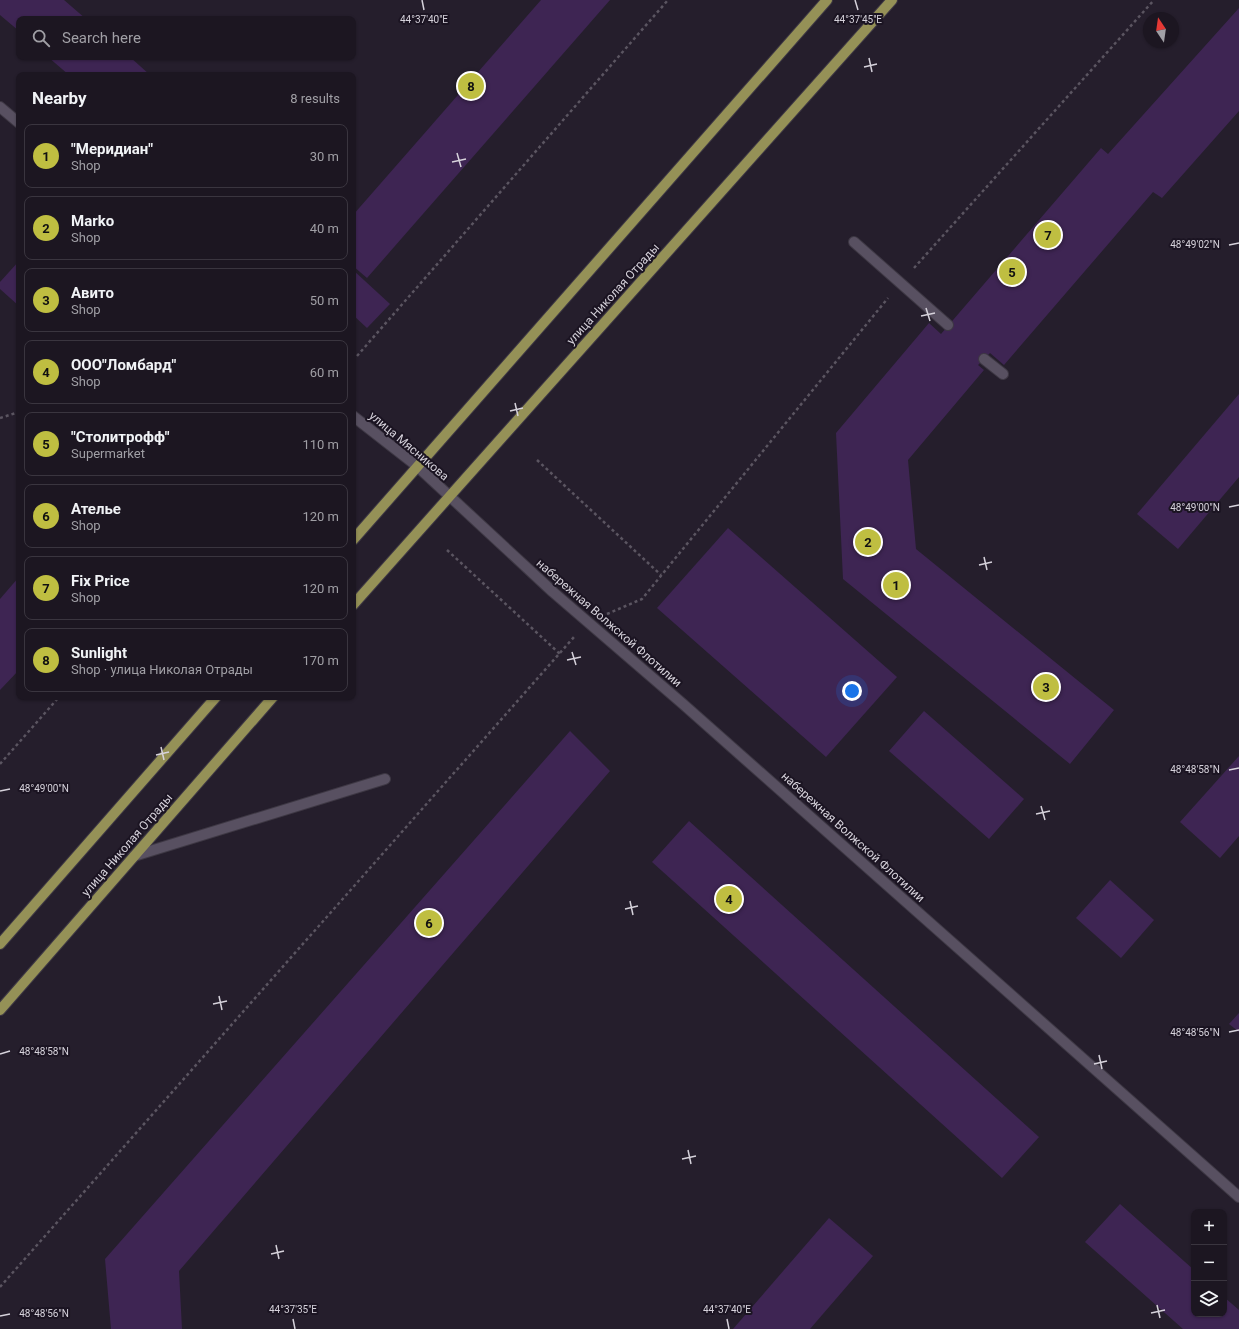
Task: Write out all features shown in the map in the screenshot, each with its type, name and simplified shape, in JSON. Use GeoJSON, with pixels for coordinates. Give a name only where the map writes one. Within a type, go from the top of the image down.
{"type":"FeatureCollection","features":[{"type":"Feature","properties":{"kind":"main road"},"geometry":{"type":"LineString","coordinates":[[356,537],[827,0]]}},
{"type":"Feature","properties":{"kind":"main road","name":"улица Николая Отрады"},"geometry":{"type":"LineString","coordinates":[[356,603],[449,496],[892,0]]}},
{"type":"Feature","properties":{"kind":"main road"},"geometry":{"type":"LineString","coordinates":[[0,944],[213,700]]}},
{"type":"Feature","properties":{"kind":"main road","name":"улица Николая Отрады"},"geometry":{"type":"LineString","coordinates":[[0,1010],[270,700]]}},
{"type":"Feature","properties":{"kind":"street"},"geometry":{"type":"LineString","coordinates":[[0,107],[16,120]]}},
{"type":"Feature","properties":{"kind":"street"},"geometry":{"type":"LineString","coordinates":[[854,242],[948,325]]}},
{"type":"Feature","properties":{"kind":"street"},"geometry":{"type":"LineString","coordinates":[[984,359],[1003,374]]}},
{"type":"Feature","properties":{"kind":"street","name":"улица Мясникова"},"geometry":{"type":"LineString","coordinates":[[356,418],[417,466],[449,496]]}},
{"type":"Feature","properties":{"kind":"street","name":"набережная Волжской Флотилии"},"geometry":{"type":"LineString","coordinates":[[449,496],[587,622],[689,709],[1239,1197]]}},
{"type":"Feature","properties":{"kind":"street"},"geometry":{"type":"LineString","coordinates":[[134,856],[385,779]]}},
{"type":"Feature","properties":{"kind":"path"},"geometry":{"type":"LineString","coordinates":[[357,356],[668,0]]}},
{"type":"Feature","properties":{"kind":"path"},"geometry":{"type":"LineString","coordinates":[[0,1287],[587,622],[642,599],[900,283],[1154,0]]}},
{"type":"Feature","properties":{"kind":"path"},"geometry":{"type":"LineString","coordinates":[[0,418],[16,413]]}},
{"type":"Feature","properties":{"kind":"path"},"geometry":{"type":"LineString","coordinates":[[538,460],[661,575]]}},
{"type":"Feature","properties":{"kind":"path"},"geometry":{"type":"LineString","coordinates":[[447,550],[560,654]]}},
{"type":"Feature","properties":{"kind":"path"},"geometry":{"type":"LineString","coordinates":[[0,764],[55,700]]}},
{"type":"Feature","properties":{"kind":"building"},"geometry":{"type":"Polygon","coordinates":[[[0,0],[64,0],[83,16],[16,16],[16,28],[0,15],[0,0]]]}},
{"type":"Feature","properties":{"kind":"building"},"geometry":{"type":"Polygon","coordinates":[[[541,0],[610,0],[367,278],[356,269],[356,212],[541,0]]]}},
{"type":"Feature","properties":{"kind":"building"},"geometry":{"type":"Polygon","coordinates":[[[1239,8],[1239,111],[1162,198],[1153,192],[1004,365],[990,353],[978,365],[984,370],[908,460],[916,549],[1114,710],[1070,764],[843,579],[836,433],[929,323],[941,334],[1101,148],[1108,154],[1239,8]]]}},
{"type":"Feature","properties":{"kind":"building"},"geometry":{"type":"Polygon","coordinates":[[[52,60],[133,60],[147,72],[66,72],[52,60]]]}},
{"type":"Feature","properties":{"kind":"building"},"geometry":{"type":"Polygon","coordinates":[[[16,264],[16,303],[0,289],[0,282],[16,264]]]}},
{"type":"Feature","properties":{"kind":"building"},"geometry":{"type":"Polygon","coordinates":[[[356,273],[390,304],[367,328],[356,318],[356,273]]]}},
{"type":"Feature","properties":{"kind":"building"},"geometry":{"type":"Polygon","coordinates":[[[1239,394],[1239,477],[1178,549],[1137,514],[1239,394]]]}},
{"type":"Feature","properties":{"kind":"building"},"geometry":{"type":"Polygon","coordinates":[[[728,528],[897,677],[826,757],[657,608],[728,528]]]}},
{"type":"Feature","properties":{"kind":"building"},"geometry":{"type":"Polygon","coordinates":[[[16,580],[16,673],[0,690],[0,599],[16,580]]]}},
{"type":"Feature","properties":{"kind":"building"},"geometry":{"type":"Polygon","coordinates":[[[924,711],[1024,799],[989,839],[889,751],[924,711]]]}},
{"type":"Feature","properties":{"kind":"building"},"geometry":{"type":"Polygon","coordinates":[[[570,731],[610,771],[179,1271],[182,1329],[111,1329],[105,1259],[570,731]]]}},
{"type":"Feature","properties":{"kind":"building"},"geometry":{"type":"Polygon","coordinates":[[[1239,756],[1239,836],[1220,858],[1180,822],[1239,756]]]}},
{"type":"Feature","properties":{"kind":"building"},"geometry":{"type":"Polygon","coordinates":[[[689,821],[1039,1137],[1002,1178],[652,862],[689,821]]]}},
{"type":"Feature","properties":{"kind":"building"},"geometry":{"type":"Polygon","coordinates":[[[1110,880],[1154,920],[1121,958],[1076,918],[1110,880]]]}},
{"type":"Feature","properties":{"kind":"building"},"geometry":{"type":"Polygon","coordinates":[[[1239,1013],[1239,1032],[1229,1024],[1239,1013]]]}},
{"type":"Feature","properties":{"kind":"building"},"geometry":{"type":"Polygon","coordinates":[[[1120,1204],[1191,1267],[1191,1317],[1227,1317],[1227,1300],[1239,1310],[1239,1329],[1183,1329],[1085,1242],[1120,1204]]]}},
{"type":"Feature","properties":{"kind":"building"},"geometry":{"type":"Polygon","coordinates":[[[829,1218],[873,1256],[810,1329],[733,1329],[829,1218]]]}},
{"type":"Feature","properties":{"kind":"place","name":"Sunlight"},"geometry":{"type":"Point","coordinates":[471,86]}},
{"type":"Feature","properties":{"kind":"place","name":"Fix Price"},"geometry":{"type":"Point","coordinates":[1048,235]}},
{"type":"Feature","properties":{"kind":"place","name":"\"Столитрофф\""},"geometry":{"type":"Point","coordinates":[1012,272]}},
{"type":"Feature","properties":{"kind":"place","name":"Marko"},"geometry":{"type":"Point","coordinates":[868,542]}},
{"type":"Feature","properties":{"kind":"place","name":"\"Меридиан\""},"geometry":{"type":"Point","coordinates":[896,585]}},
{"type":"Feature","properties":{"kind":"place","name":"Авито"},"geometry":{"type":"Point","coordinates":[1046,687]}},
{"type":"Feature","properties":{"kind":"place","name":"ООО\"Ломбард\""},"geometry":{"type":"Point","coordinates":[729,899]}},
{"type":"Feature","properties":{"kind":"place","name":"Ателье"},"geometry":{"type":"Point","coordinates":[429,923]}}]}
